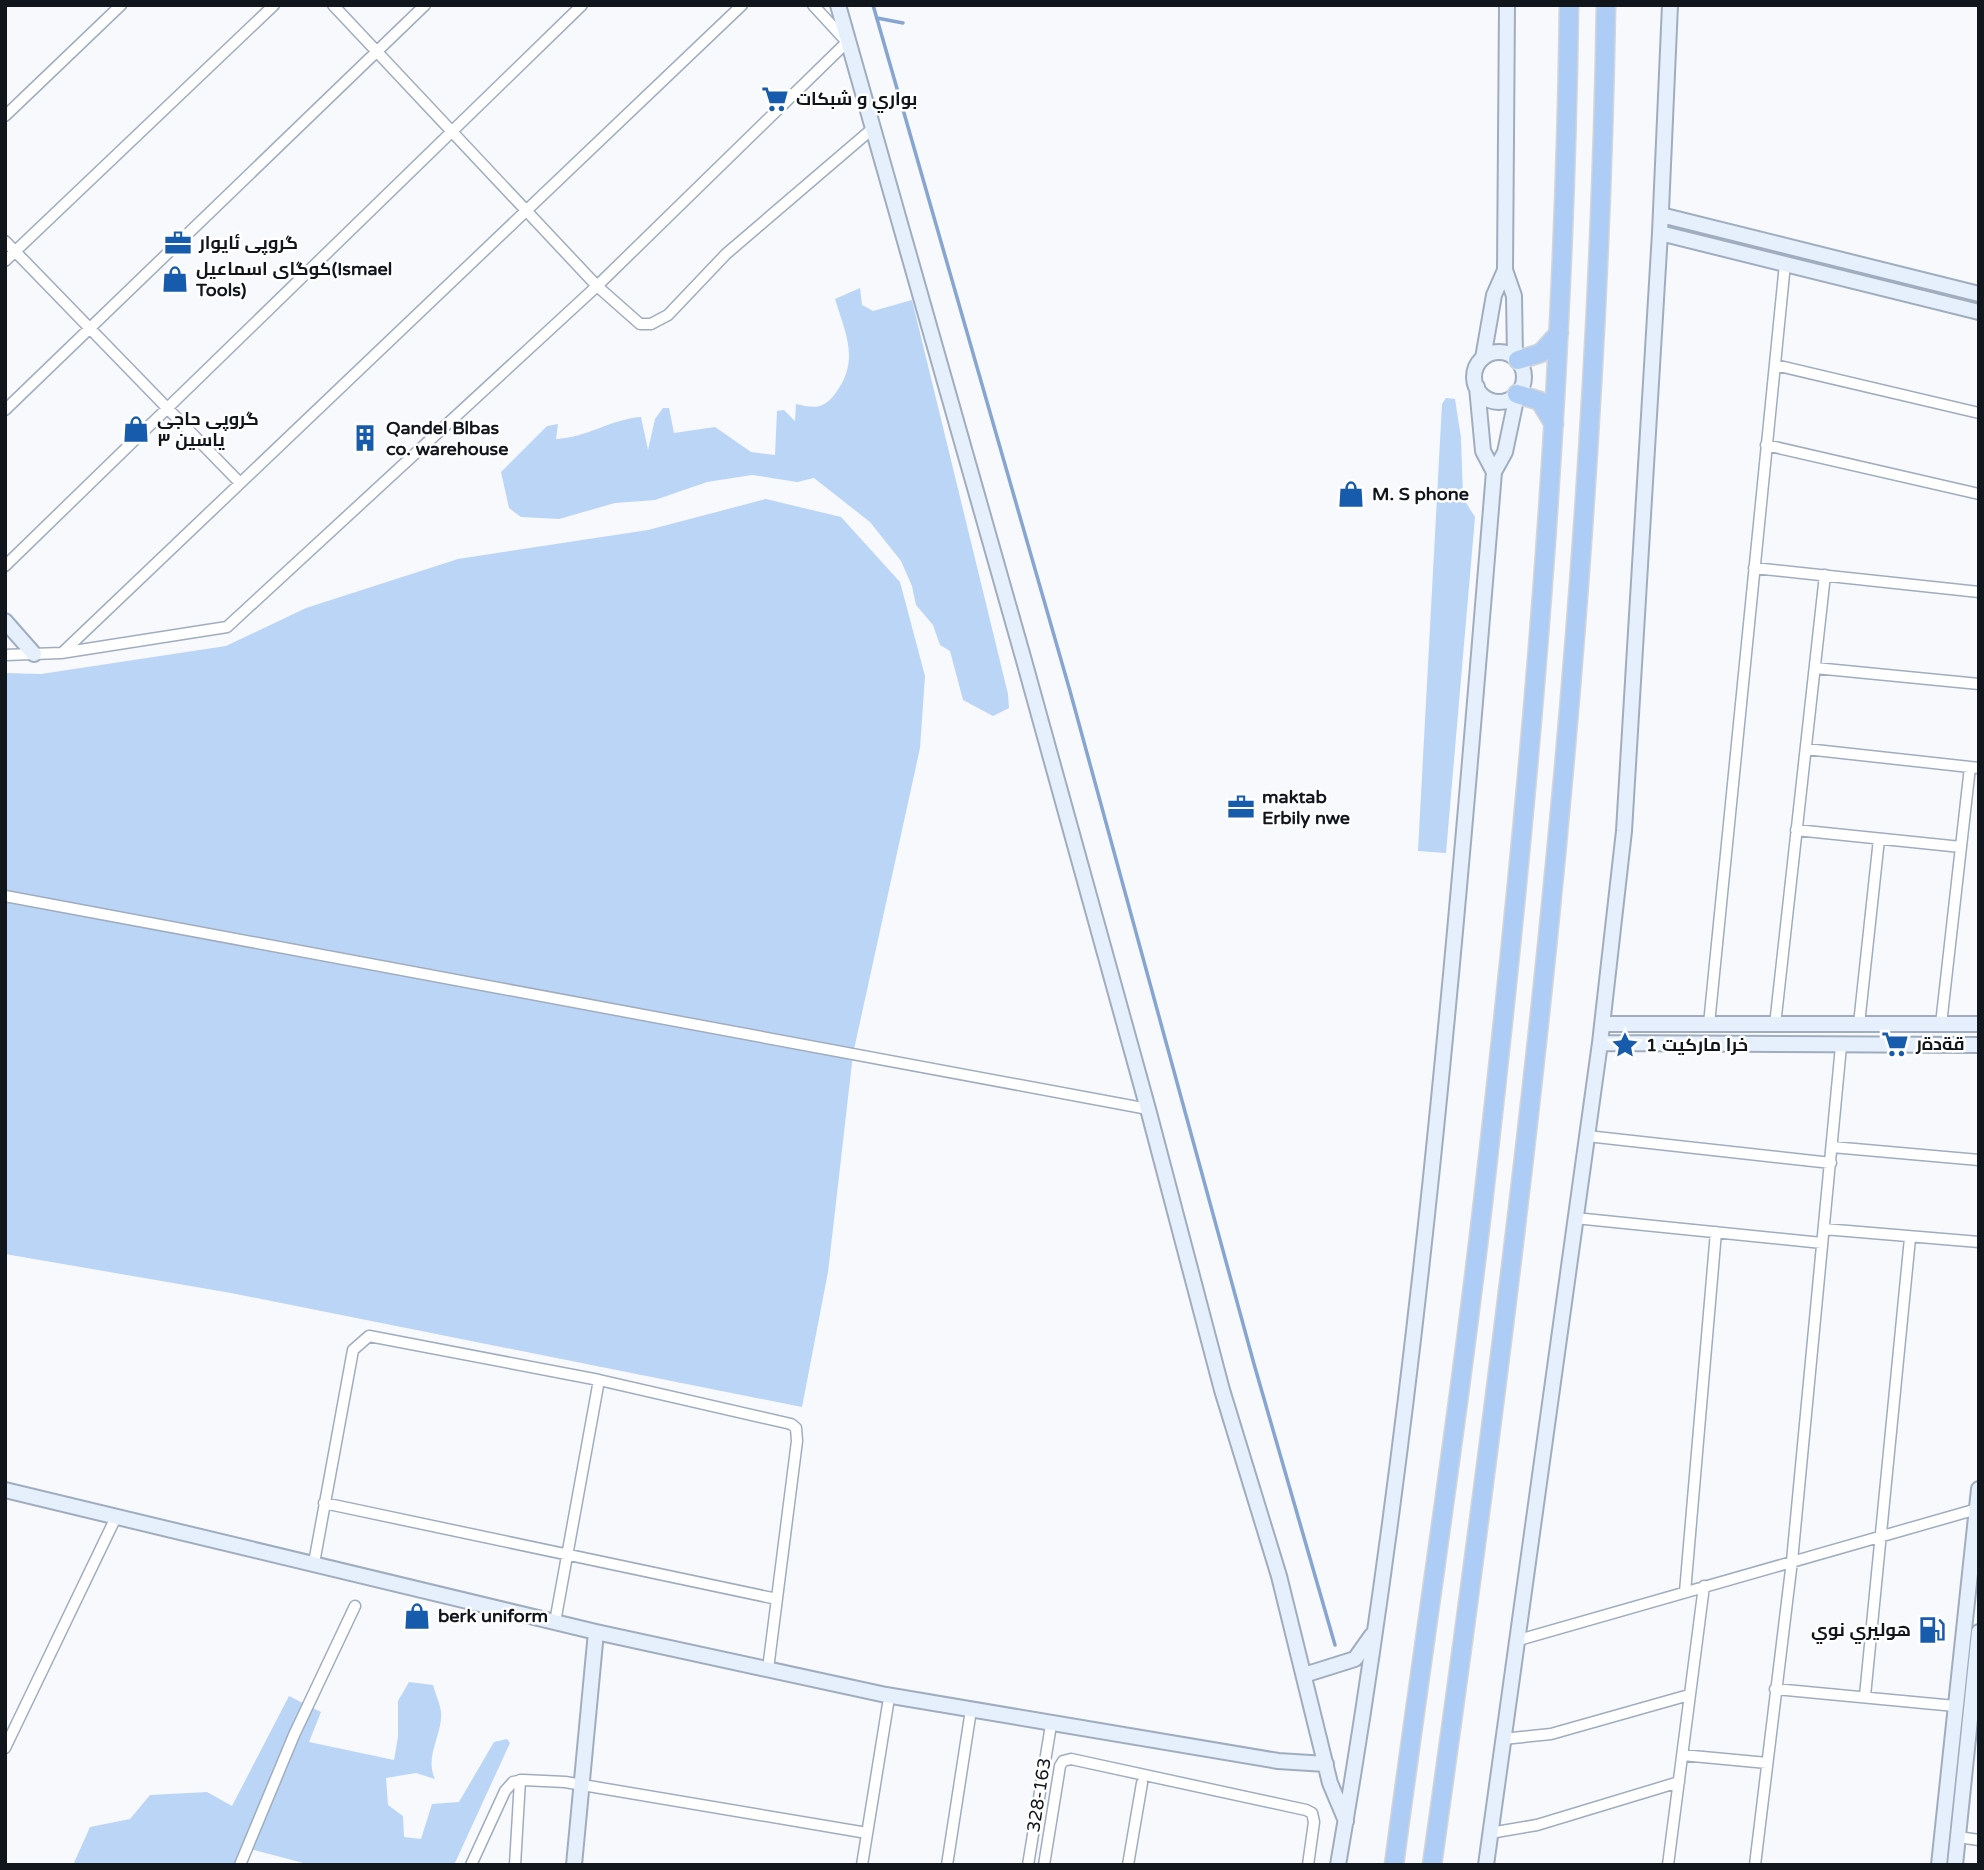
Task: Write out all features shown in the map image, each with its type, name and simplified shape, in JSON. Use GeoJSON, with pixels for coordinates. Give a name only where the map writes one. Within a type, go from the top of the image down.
{"type":"FeatureCollection","features":[{"type":"Feature","properties":{"kind":"highway"},"geometry":{"type":"LineString","coordinates":[[1394,1865],[1487,1169],[1531,731],[1559,333],[1569,5]]}},
{"type":"Feature","properties":{"kind":"highway"},"geometry":{"type":"LineString","coordinates":[[1433,1865],[1510,1290],[1556,885],[1593,390],[1604,157],[1606,5]]}},
{"type":"Feature","properties":{"kind":"highway"},"geometry":{"type":"LineString","coordinates":[[1516,358],[1541,353],[1559,333]]}},
{"type":"Feature","properties":{"kind":"highway"},"geometry":{"type":"LineString","coordinates":[[1517,395],[1540,401],[1554,424]]}},
{"type":"Feature","properties":{"kind":"street"},"geometry":{"type":"LineString","coordinates":[[5,116],[121,5]]}},
{"type":"Feature","properties":{"kind":"street"},"geometry":{"type":"LineString","coordinates":[[5,261],[274,5]]}},
{"type":"Feature","properties":{"kind":"street"},"geometry":{"type":"LineString","coordinates":[[333,5],[451,134],[597,286],[640,324],[651,324],[668,315],[726,254],[872,129]]}},
{"type":"Feature","properties":{"kind":"street"},"geometry":{"type":"LineString","coordinates":[[5,410],[425,5]]}},
{"type":"Feature","properties":{"kind":"street"},"geometry":{"type":"LineString","coordinates":[[5,566],[582,5]]}},
{"type":"Feature","properties":{"kind":"street"},"geometry":{"type":"LineString","coordinates":[[61,653],[743,5]]}},
{"type":"Feature","properties":{"kind":"street"},"geometry":{"type":"LineString","coordinates":[[813,5],[847,42]]}},
{"type":"Feature","properties":{"kind":"street"},"geometry":{"type":"LineString","coordinates":[[838,5],[954,407],[1148,1109],[1218,1377],[1279,1576],[1326,1765],[1346,1821]]}},
{"type":"Feature","properties":{"kind":"street"},"geometry":{"type":"LineString","coordinates":[[1338,1865],[1375,1630],[1419,1283],[1454,964],[1494,472],[1505,452],[1524,373],[1516,358],[1514,296],[1505,270],[1507,5]]}},
{"type":"Feature","properties":{"kind":"street"},"geometry":{"type":"LineString","coordinates":[[1486,1865],[1600,1043],[1624,831],[1660,233],[1670,5]]}},
{"type":"Feature","properties":{"kind":"street"},"geometry":{"type":"LineString","coordinates":[[5,655],[61,653],[227,627],[597,286],[847,42]]}},
{"type":"Feature","properties":{"kind":"street"},"geometry":{"type":"LineString","coordinates":[[1661,215],[1979,294]]}},
{"type":"Feature","properties":{"kind":"street"},"geometry":{"type":"LineString","coordinates":[[1660,233],[1979,312]]}},
{"type":"Feature","properties":{"kind":"street"},"geometry":{"type":"LineString","coordinates":[[5,241],[240,483]]}},
{"type":"Feature","properties":{"kind":"street"},"geometry":{"type":"LineString","coordinates":[[1710,1024],[1785,264]]}},
{"type":"Feature","properties":{"kind":"street"},"geometry":{"type":"LineString","coordinates":[[1494,472],[1483,451],[1475,372],[1483,358],[1494,295],[1505,270]]}},
{"type":"Feature","properties":{"kind":"street"},"geometry":{"type":"LineString","coordinates":[[1483,358],[1499,352],[1516,358]]}},
{"type":"Feature","properties":{"kind":"street"},"geometry":{"type":"LineString","coordinates":[[1774,365],[1979,413]]}},
{"type":"Feature","properties":{"kind":"street"},"geometry":{"type":"LineString","coordinates":[[1477,387],[1492,400],[1505,401],[1517,395]]}},
{"type":"Feature","properties":{"kind":"street"},"geometry":{"type":"LineString","coordinates":[[1766,445],[1979,495]]}},
{"type":"Feature","properties":{"kind":"street"},"geometry":{"type":"LineString","coordinates":[[1754,568],[1979,592]]}},
{"type":"Feature","properties":{"kind":"street"},"geometry":{"type":"LineString","coordinates":[[1774,1045],[1825,575]]}},
{"type":"Feature","properties":{"kind":"street"},"geometry":{"type":"LineString","coordinates":[[5,621],[34,654]]}},
{"type":"Feature","properties":{"kind":"street"},"geometry":{"type":"LineString","coordinates":[[1815,668],[1979,684]]}},
{"type":"Feature","properties":{"kind":"street"},"geometry":{"type":"LineString","coordinates":[[1806,749],[1975,768],[1961,848],[1941,1024]]}},
{"type":"Feature","properties":{"kind":"street"},"geometry":{"type":"LineString","coordinates":[[1796,830],[1961,848]]}},
{"type":"Feature","properties":{"kind":"street"},"geometry":{"type":"LineString","coordinates":[[1859,1024],[1879,839]]}},
{"type":"Feature","properties":{"kind":"street"},"geometry":{"type":"LineString","coordinates":[[5,896],[1148,1109]]}},
{"type":"Feature","properties":{"kind":"street"},"geometry":{"type":"LineString","coordinates":[[1602,1024],[1979,1024]]}},
{"type":"Feature","properties":{"kind":"street"},"geometry":{"type":"LineString","coordinates":[[1600,1043],[1979,1045]]}},
{"type":"Feature","properties":{"kind":"street"},"geometry":{"type":"LineString","coordinates":[[1755,1865],[1792,1561],[1841,1046]]}},
{"type":"Feature","properties":{"kind":"street"},"geometry":{"type":"LineString","coordinates":[[1587,1136],[1830,1163]]}},
{"type":"Feature","properties":{"kind":"street"},"geometry":{"type":"LineString","coordinates":[[1832,1147],[1979,1160]]}},
{"type":"Feature","properties":{"kind":"street"},"geometry":{"type":"LineString","coordinates":[[1576,1218],[1822,1243]]}},
{"type":"Feature","properties":{"kind":"street"},"geometry":{"type":"LineString","coordinates":[[1824,1229],[1979,1242]]}},
{"type":"Feature","properties":{"kind":"street"},"geometry":{"type":"LineString","coordinates":[[1685,1592],[1716,1232]]}},
{"type":"Feature","properties":{"kind":"street"},"geometry":{"type":"LineString","coordinates":[[1865,1696],[1910,1238]]}},
{"type":"Feature","properties":{"kind":"street"},"geometry":{"type":"LineString","coordinates":[[314,1563],[353,1350],[369,1336],[599,1380],[792,1424],[796,1429],[768,1669]]}},
{"type":"Feature","properties":{"kind":"street"},"geometry":{"type":"LineString","coordinates":[[555,1622],[599,1380]]}},
{"type":"Feature","properties":{"kind":"street"},"geometry":{"type":"LineString","coordinates":[[1939,1865],[1979,1489]]}},
{"type":"Feature","properties":{"kind":"street"},"geometry":{"type":"LineString","coordinates":[[5,1490],[596,1632],[768,1669],[1051,1725],[1278,1761],[1326,1765]]}},
{"type":"Feature","properties":{"kind":"street"},"geometry":{"type":"LineString","coordinates":[[324,1503],[567,1557],[777,1599]]}},
{"type":"Feature","properties":{"kind":"street"},"geometry":{"type":"LineString","coordinates":[[1519,1640],[1977,1509]]}},
{"type":"Feature","properties":{"kind":"street"},"geometry":{"type":"LineString","coordinates":[[5,1748],[117,1516]]}},
{"type":"Feature","properties":{"kind":"street"},"geometry":{"type":"LineString","coordinates":[[1668,1865],[1704,1586]]}},
{"type":"Feature","properties":{"kind":"street"},"geometry":{"type":"LineString","coordinates":[[240,1865],[294,1735],[355,1606]]}},
{"type":"Feature","properties":{"kind":"street"},"geometry":{"type":"LineString","coordinates":[[1304,1675],[1355,1659],[1375,1630]]}},
{"type":"Feature","properties":{"kind":"street"},"geometry":{"type":"LineString","coordinates":[[574,1865],[596,1632]]}},
{"type":"Feature","properties":{"kind":"street"},"geometry":{"type":"LineString","coordinates":[[1955,1865],[1979,1632]]}},
{"type":"Feature","properties":{"kind":"street"},"geometry":{"type":"LineString","coordinates":[[1775,1689],[1955,1706]]}},
{"type":"Feature","properties":{"kind":"street"},"geometry":{"type":"LineString","coordinates":[[1503,1739],[1551,1734],[1689,1695]]}},
{"type":"Feature","properties":{"kind":"street"},"geometry":{"type":"LineString","coordinates":[[862,1865],[888,1704]]}},
{"type":"Feature","properties":{"kind":"street"},"geometry":{"type":"LineString","coordinates":[[947,1865],[971,1710]]}},
{"type":"Feature","properties":{"kind":"street","name":"328-163"},"geometry":{"type":"LineString","coordinates":[[1028,1865],[1051,1725]]}},
{"type":"Feature","properties":{"kind":"street"},"geometry":{"type":"LineString","coordinates":[[1682,1755],[1767,1763]]}},
{"type":"Feature","properties":{"kind":"street"},"geometry":{"type":"LineString","coordinates":[[1044,1865],[1058,1778],[1063,1760],[1071,1759],[1306,1810],[1312,1813],[1314,1822],[1308,1865]]}},
{"type":"Feature","properties":{"kind":"street"},"geometry":{"type":"LineString","coordinates":[[1042,1776],[1058,1778]]}},
{"type":"Feature","properties":{"kind":"street"},"geometry":{"type":"LineString","coordinates":[[515,1865],[520,1780]]}},
{"type":"Feature","properties":{"kind":"street"},"geometry":{"type":"LineString","coordinates":[[471,1865],[505,1791],[520,1780],[582,1784],[867,1833]]}},
{"type":"Feature","properties":{"kind":"street"},"geometry":{"type":"LineString","coordinates":[[1490,1833],[1537,1825],[1678,1782]]}},
{"type":"Feature","properties":{"kind":"street"},"geometry":{"type":"LineString","coordinates":[[1128,1865],[1142,1783]]}},
{"type":"Feature","properties":{"kind":"street"},"geometry":{"type":"LineString","coordinates":[[1958,1837],[1979,1840]]}},
{"type":"Feature","properties":{"kind":"shaded area"},"geometry":{"type":"Polygon","coordinates":[[[860,288],[862,305],[873,311],[912,300],[1008,694],[1009,708],[993,716],[963,700],[950,651],[940,645],[933,625],[916,605],[912,586],[901,561],[870,522],[814,478],[797,482],[752,475],[707,482],[655,500],[615,503],[559,519],[521,517],[509,508],[501,472],[547,426],[558,424],[556,439],[567,438],[619,421],[641,417],[648,450],[655,419],[663,408],[669,408],[674,433],[715,427],[751,452],[775,455],[777,411],[784,410],[795,421],[796,404],[813,407],[822,405],[831,399],[843,382],[849,359],[848,348],[835,299],[860,288]]]}},
{"type":"Feature","properties":{"kind":"shaded area"},"geometry":{"type":"Polygon","coordinates":[[[1446,398],[1455,399],[1461,438],[1463,498],[1475,517],[1446,853],[1418,851],[1442,404],[1446,398]]]}},
{"type":"Feature","properties":{"kind":"shaded area"},"geometry":{"type":"Polygon","coordinates":[[[766,499],[841,517],[900,582],[925,676],[920,748],[853,1054],[828,1272],[802,1407],[231,1293],[5,1254],[5,673],[41,674],[226,646],[306,608],[458,559],[648,530],[766,499]]]}},
{"type":"Feature","properties":{"kind":"shaded area"},"geometry":{"type":"Polygon","coordinates":[[[409,1682],[433,1685],[441,1720],[432,1762],[435,1779],[416,1773],[386,1778],[388,1805],[403,1816],[404,1837],[421,1839],[432,1804],[459,1802],[494,1742],[507,1739],[510,1743],[454,1865],[311,1865],[250,1849],[242,1865],[73,1865],[90,1827],[130,1819],[150,1795],[207,1792],[232,1806],[289,1696],[321,1712],[309,1742],[394,1760],[398,1737],[398,1701],[409,1682]]]}},
{"type":"Feature","properties":{"kind":"waterway"},"geometry":{"type":"LineString","coordinates":[[873,5],[1070,691],[1254,1364],[1335,1645]]}},
{"type":"Feature","properties":{"kind":"waterway"},"geometry":{"type":"LineString","coordinates":[[877,18],[903,23]]}},
{"type":"Feature","properties":{"kind":"place","name":"بواري و شبكات"},"geometry":{"type":"Point","coordinates":[775,99]}},
{"type":"Feature","properties":{"kind":"place","name":"گروپى ئايوار"},"geometry":{"type":"Point","coordinates":[178,243]}},
{"type":"Feature","properties":{"kind":"place","name":"كوگای اسماعیل(Ismael Tools)"},"geometry":{"type":"Point","coordinates":[175,279]}},
{"type":"Feature","properties":{"kind":"place","name":"گروپی حاجی یاسین ٣"},"geometry":{"type":"Point","coordinates":[136,429]}},
{"type":"Feature","properties":{"kind":"place","name":"Qandel Blbas co. warehouse"},"geometry":{"type":"Point","coordinates":[365,438]}},
{"type":"Feature","properties":{"kind":"place","name":"M. S phone"},"geometry":{"type":"Point","coordinates":[1351,494]}},
{"type":"Feature","properties":{"kind":"place","name":"maktab Erbily nwe"},"geometry":{"type":"Point","coordinates":[1241,807]}},
{"type":"Feature","properties":{"kind":"place","name":"قةدةر"},"geometry":{"type":"Point","coordinates":[1895,1044]}},
{"type":"Feature","properties":{"kind":"place","name":"خرا ماركيت 1"},"geometry":{"type":"Point","coordinates":[1625,1045]}},
{"type":"Feature","properties":{"kind":"place","name":"berk uniform"},"geometry":{"type":"Point","coordinates":[417,1616]}},
{"type":"Feature","properties":{"kind":"place","name":"هوليري نوي"},"geometry":{"type":"Point","coordinates":[1932,1630]}}]}
